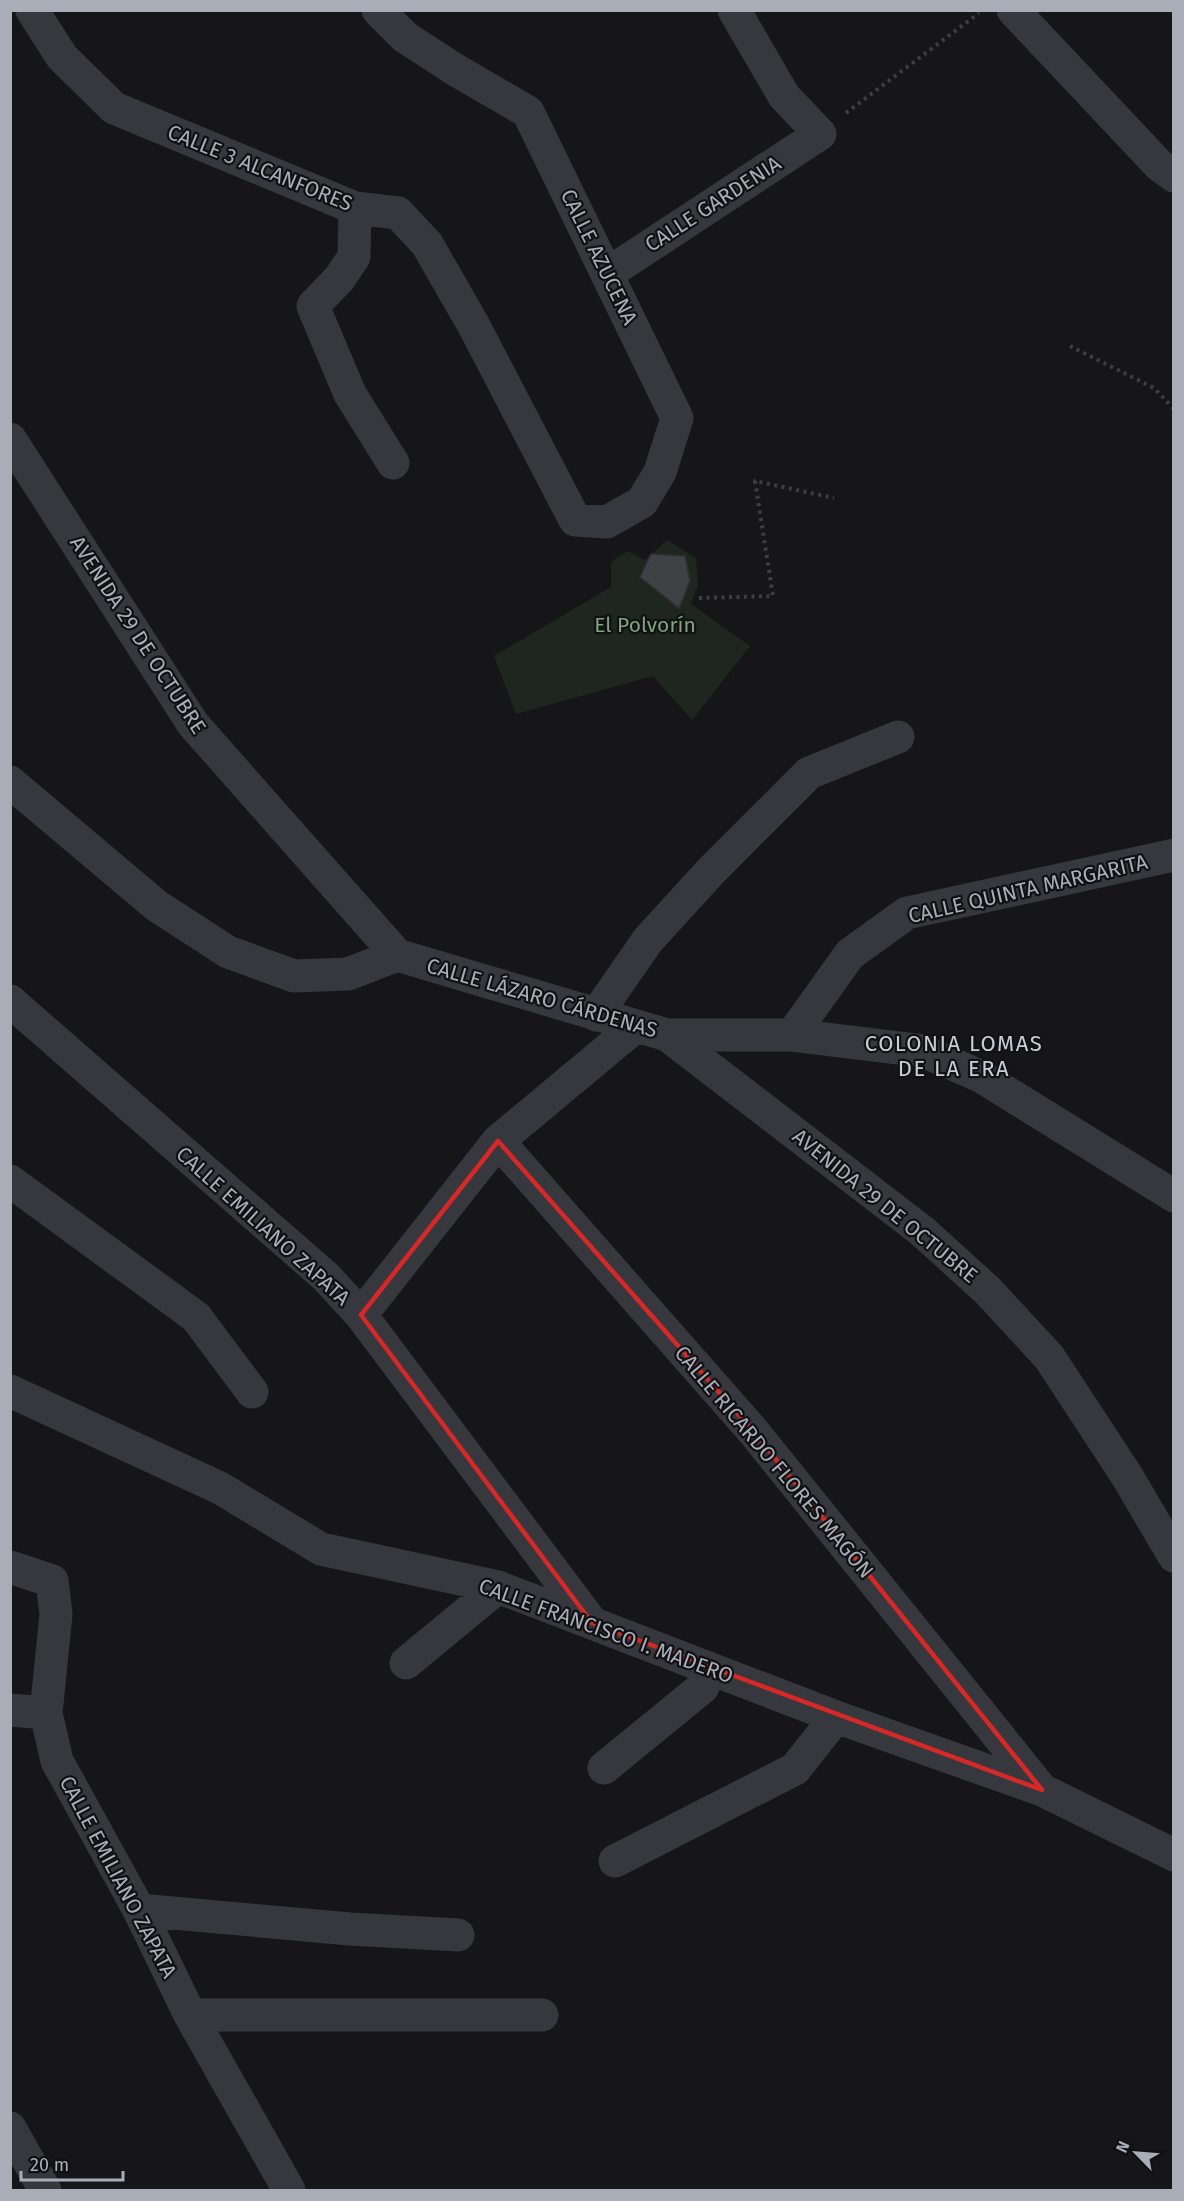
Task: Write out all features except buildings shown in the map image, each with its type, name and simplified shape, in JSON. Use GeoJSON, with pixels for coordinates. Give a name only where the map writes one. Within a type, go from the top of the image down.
{"type":"FeatureCollection","features":[{"type":"Feature","properties":{"kind":"street","name":"CALLE 3 ALCANFORES"},"geometry":{"type":"LineString","coordinates":[[32,10],[62,57],[114,108],[355,208],[398,213],[427,244],[474,326],[575,520]]}},
{"type":"Feature","properties":{"kind":"street","name":"CALLE AZUCENA"},"geometry":{"type":"LineString","coordinates":[[378,10],[405,37],[454,69],[528,112],[677,418],[660,472],[642,502],[607,522],[575,520]]}},
{"type":"Feature","properties":{"kind":"street"},"geometry":{"type":"LineString","coordinates":[[735,10],[784,96],[831,125]]}},
{"type":"Feature","properties":{"kind":"street"},"geometry":{"type":"LineString","coordinates":[[1013,10],[1173,176]]}},
{"type":"Feature","properties":{"kind":"street","name":"CALLE GARDENIA"},"geometry":{"type":"LineString","coordinates":[[607,274],[831,125]]}},
{"type":"Feature","properties":{"kind":"street"},"geometry":{"type":"LineString","coordinates":[[355,208],[354,257],[339,279],[313,306],[350,394],[393,463]]}},
{"type":"Feature","properties":{"kind":"street","name":"AVENIDA 29 DE OCTUBRE"},"geometry":{"type":"LineString","coordinates":[[10,440],[193,724],[397,955]]}},
{"type":"Feature","properties":{"kind":"street"},"geometry":{"type":"LineString","coordinates":[[596,1015],[648,940],[711,871],[809,773],[898,737]]}},
{"type":"Feature","properties":{"kind":"street"},"geometry":{"type":"LineString","coordinates":[[10,782],[157,906],[228,952],[294,976],[348,974],[397,955]]}},
{"type":"Feature","properties":{"kind":"street","name":"CALLE QUINTA MARGARITA"},"geometry":{"type":"LineString","coordinates":[[792,1035],[850,954],[907,913],[1173,855]]}},
{"type":"Feature","properties":{"kind":"street","name":"CALLE LÁZARO CÁRDENAS"},"geometry":{"type":"LineString","coordinates":[[397,955],[667,1035],[792,1035],[923,1051],[982,1077],[1173,1196]]}},
{"type":"Feature","properties":{"kind":"street","name":"CALLE EMILIANO ZAPATA"},"geometry":{"type":"LineString","coordinates":[[10,1001],[326,1277],[362,1315],[592,1623]]}},
{"type":"Feature","properties":{"kind":"street"},"geometry":{"type":"LineString","coordinates":[[362,1315],[498,1140],[636,1026]]}},
{"type":"Feature","properties":{"kind":"street","name":"AVENIDA 29 DE OCTUBRE"},"geometry":{"type":"LineString","coordinates":[[667,1035],[922,1231],[988,1291],[1049,1357],[1127,1476],[1173,1556]]}},
{"type":"Feature","properties":{"kind":"street","name":"CALLE RICARDO FLORES MAGÓN"},"geometry":{"type":"LineString","coordinates":[[498,1140],[753,1431],[1042,1790]]}},
{"type":"Feature","properties":{"kind":"street"},"geometry":{"type":"LineString","coordinates":[[10,1181],[196,1317],[252,1392]]}},
{"type":"Feature","properties":{"kind":"street","name":"CALLE FRANCISCO I. MADERO"},"geometry":{"type":"LineString","coordinates":[[10,1391],[220,1488],[321,1549],[498,1587],[836,1717],[1042,1790],[1173,1855]]}},
{"type":"Feature","properties":{"kind":"street","name":"CALLE EMILIANO ZAPATA"},"geometry":{"type":"LineString","coordinates":[[10,1567],[52,1581],[56,1614],[46,1713],[57,1761],[139,1910],[190,2015],[289,2190]]}},
{"type":"Feature","properties":{"kind":"street"},"geometry":{"type":"LineString","coordinates":[[406,1663],[498,1587]]}},
{"type":"Feature","properties":{"kind":"street"},"geometry":{"type":"LineString","coordinates":[[604,1768],[703,1687],[708,1668]]}},
{"type":"Feature","properties":{"kind":"street"},"geometry":{"type":"LineString","coordinates":[[10,1710],[46,1713]]}},
{"type":"Feature","properties":{"kind":"street"},"geometry":{"type":"LineString","coordinates":[[615,1861],[795,1769],[836,1717]]}},
{"type":"Feature","properties":{"kind":"street"},"geometry":{"type":"LineString","coordinates":[[139,1910],[350,1929],[458,1935]]}},
{"type":"Feature","properties":{"kind":"street"},"geometry":{"type":"LineString","coordinates":[[190,2015],[542,2016]]}},
{"type":"Feature","properties":{"kind":"street"},"geometry":{"type":"LineString","coordinates":[[10,2128],[45,2190]]}},
{"type":"Feature","properties":{"kind":"path"},"geometry":{"type":"LineString","coordinates":[[831,125],[980,12]]}},
{"type":"Feature","properties":{"kind":"path"},"geometry":{"type":"LineString","coordinates":[[1070,346],[1154,388],[1173,410]]}},
{"type":"Feature","properties":{"kind":"path"},"geometry":{"type":"LineString","coordinates":[[699,598],[773,596],[755,481],[834,498]]}},
{"type":"Feature","properties":{"kind":"highlighted area"},"geometry":{"type":"Polygon","coordinates":[[[498,1141],[753,1431],[1042,1790],[592,1623],[361,1315],[498,1141]]]}},
{"type":"Feature","properties":{"kind":"green space","name":"El Polvorín"},"geometry":{"type":"Polygon","coordinates":[[[667,540],[696,558],[698,585],[691,604],[750,646],[692,720],[653,676],[516,714],[494,656],[611,587],[611,562],[628,551],[645,560],[667,540]]]}},
{"type":"Feature","properties":{"kind":"district","name":"COLONIA LOMAS DE LA ERA"},"geometry":{"type":"Point","coordinates":[954,1056]}}]}
